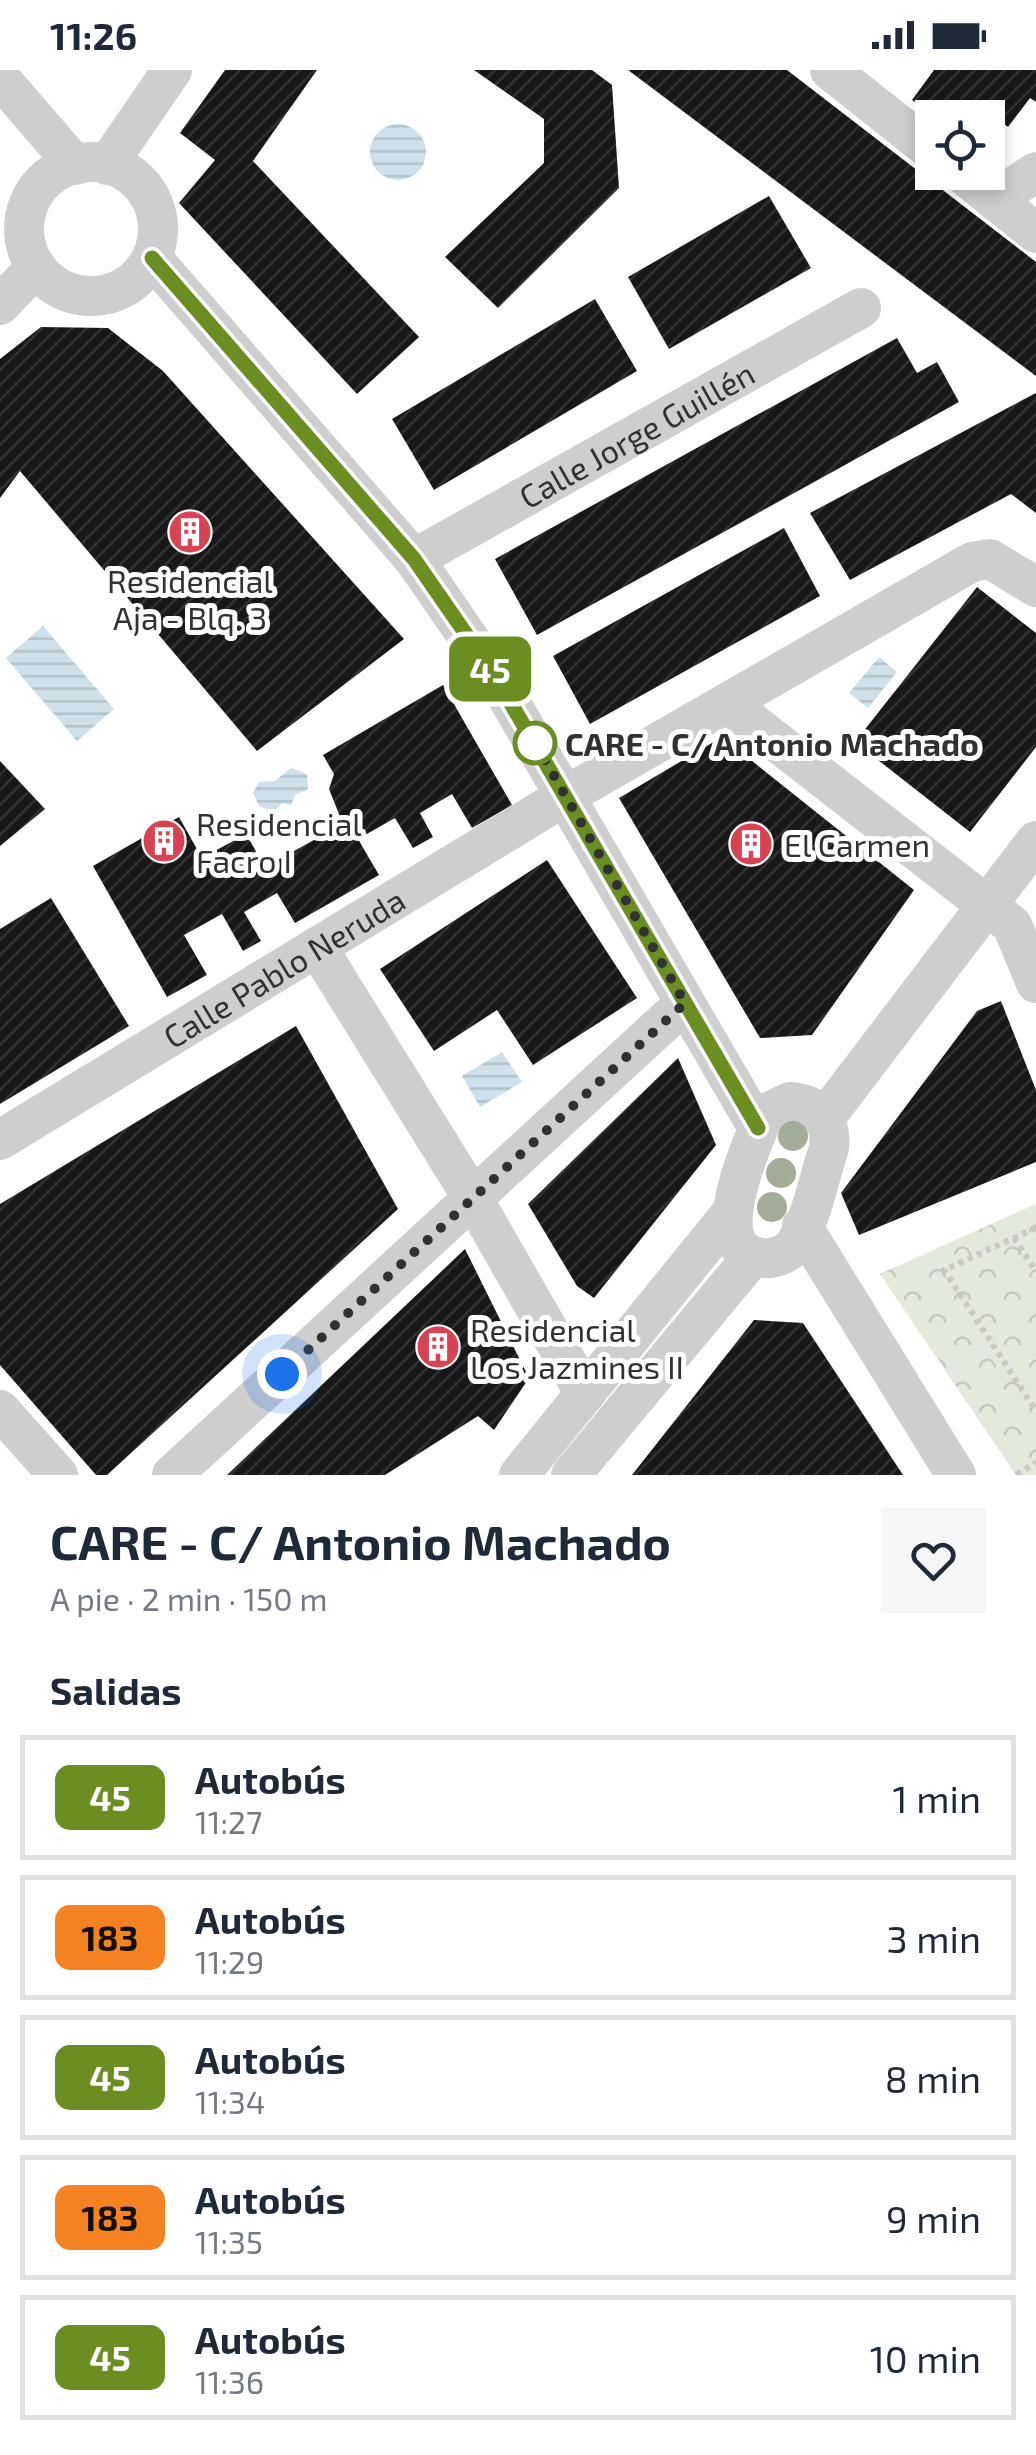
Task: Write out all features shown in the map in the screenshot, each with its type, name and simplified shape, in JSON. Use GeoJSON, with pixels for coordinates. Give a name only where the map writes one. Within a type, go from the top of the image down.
{"type":"FeatureCollection","features":[{"type":"Feature","properties":{"kind":"street"},"geometry":{"type":"LineString","coordinates":[[0,78],[91,165],[138,181],[150,198],[157,217],[152,258],[125,288],[106,295],[66,292],[36,267],[24,228],[27,208],[51,176],[91,165],[172,70]]}},
{"type":"Feature","properties":{"kind":"street"},"geometry":{"type":"LineString","coordinates":[[830,70],[915,138]]}},
{"type":"Feature","properties":{"kind":"street"},"geometry":{"type":"LineString","coordinates":[[994,200],[1036,172]]}},
{"type":"Feature","properties":{"kind":"street"},"geometry":{"type":"LineString","coordinates":[[982,190],[1036,233]]}},
{"type":"Feature","properties":{"kind":"street"},"geometry":{"type":"LineString","coordinates":[[152,258],[414,559],[495,676],[567,795],[758,1128]]}},
{"type":"Feature","properties":{"kind":"street"},"geometry":{"type":"LineString","coordinates":[[0,305],[36,267]]}},
{"type":"Feature","properties":{"kind":"street","name":"Calle Jorge Guillén"},"geometry":{"type":"LineString","coordinates":[[414,559],[860,308]]}},
{"type":"Feature","properties":{"kind":"street","name":"Calle Pablo Neruda"},"geometry":{"type":"LineString","coordinates":[[0,1140],[567,795],[972,562],[990,559],[1036,587]]}},
{"type":"Feature","properties":{"kind":"street"},"geometry":{"type":"LineString","coordinates":[[728,704],[1012,925],[1036,982]]}},
{"type":"Feature","properties":{"kind":"street"},"geometry":{"type":"LineString","coordinates":[[824,1119],[1036,841]]}},
{"type":"Feature","properties":{"kind":"street"},"geometry":{"type":"LineString","coordinates":[[317,947],[472,1197],[585,1394]]}},
{"type":"Feature","properties":{"kind":"street"},"geometry":{"type":"LineString","coordinates":[[172,1475],[685,1003]]}},
{"type":"Feature","properties":{"kind":"street"},"geometry":{"type":"LineString","coordinates":[[790,1102],[813,1108],[824,1119],[829,1148],[790,1251],[768,1259],[753,1256],[731,1232],[732,1212],[758,1128],[767,1113],[790,1102]]}},
{"type":"Feature","properties":{"kind":"street"},"geometry":{"type":"LineString","coordinates":[[518,1475],[732,1212]]}},
{"type":"Feature","properties":{"kind":"street"},"geometry":{"type":"LineString","coordinates":[[802,1226],[956,1475]]}},
{"type":"Feature","properties":{"kind":"street"},"geometry":{"type":"LineString","coordinates":[[570,1475],[753,1256]]}},
{"type":"Feature","properties":{"kind":"street"},"geometry":{"type":"LineString","coordinates":[[0,1410],[58,1475]]}},
{"type":"Feature","properties":{"kind":"path"},"geometry":{"type":"LineString","coordinates":[[1036,1228],[944,1270],[1036,1411]]}},
{"type":"Feature","properties":{"kind":"path"},"geometry":{"type":"LineString","coordinates":[[1014,1238],[1036,1271]]}},
{"type":"Feature","properties":{"kind":"path"},"geometry":{"type":"LineString","coordinates":[[1017,1475],[1036,1462]]}},
{"type":"Feature","properties":{"kind":"green space"},"geometry":{"type":"Polygon","coordinates":[[[1036,1204],[1036,1475],[1016,1475],[880,1274],[1036,1204]]]}},
{"type":"Feature","properties":{"kind":"shaded area"},"geometry":{"type":"Polygon","coordinates":[[[398,124],[418,132],[426,152],[418,172],[398,180],[378,172],[370,152],[378,132],[398,124]]]}},
{"type":"Feature","properties":{"kind":"shaded area"},"geometry":{"type":"Polygon","coordinates":[[[43,626],[114,709],[77,741],[6,658],[43,626]]]}},
{"type":"Feature","properties":{"kind":"shaded area"},"geometry":{"type":"Polygon","coordinates":[[[879,657],[897,672],[868,708],[849,693],[879,657]]]}},
{"type":"Feature","properties":{"kind":"shaded area"},"geometry":{"type":"Polygon","coordinates":[[[291,768],[307,774],[308,789],[295,795],[291,805],[282,803],[274,812],[259,806],[253,793],[259,782],[275,781],[291,768]]]}},
{"type":"Feature","properties":{"kind":"shaded area"},"geometry":{"type":"Polygon","coordinates":[[[502,1052],[522,1082],[480,1107],[462,1076],[502,1052]]]}},
{"type":"Feature","properties":{"kind":"building"},"geometry":{"type":"Polygon","coordinates":[[[225,70],[317,70],[253,161],[419,337],[357,394],[179,203],[215,160],[180,133],[225,70]]]}},
{"type":"Feature","properties":{"kind":"building"},"geometry":{"type":"Polygon","coordinates":[[[474,70],[592,70],[612,85],[619,188],[498,308],[445,257],[544,163],[544,119],[474,70]]]}},
{"type":"Feature","properties":{"kind":"building"},"geometry":{"type":"Polygon","coordinates":[[[628,70],[787,70],[915,169],[915,190],[943,190],[1036,262],[1036,376],[628,70]]]}},
{"type":"Feature","properties":{"kind":"building"},"geometry":{"type":"Polygon","coordinates":[[[934,70],[1036,70],[1036,102],[1030,98],[1008,127],[1005,100],[912,100],[934,70]]]}},
{"type":"Feature","properties":{"kind":"building"},"geometry":{"type":"Polygon","coordinates":[[[769,196],[811,268],[669,349],[628,277],[769,196]]]}},
{"type":"Feature","properties":{"kind":"building"},"geometry":{"type":"Polygon","coordinates":[[[595,299],[637,371],[434,490],[392,419],[595,299]]]}},
{"type":"Feature","properties":{"kind":"building","name":"Residencial Aja - Blq. 3"},"geometry":{"type":"Polygon","coordinates":[[[41,327],[108,328],[163,371],[404,639],[257,751],[20,471],[0,498],[0,359],[41,327]]]}},
{"type":"Feature","properties":{"kind":"building"},"geometry":{"type":"Polygon","coordinates":[[[897,338],[917,373],[937,362],[959,402],[537,635],[495,559],[897,338]]]}},
{"type":"Feature","properties":{"kind":"building"},"geometry":{"type":"Polygon","coordinates":[[[1036,393],[1036,513],[1011,494],[850,580],[810,513],[1036,393]]]}},
{"type":"Feature","properties":{"kind":"building"},"geometry":{"type":"Polygon","coordinates":[[[784,528],[820,596],[590,724],[553,656],[784,528]]]}},
{"type":"Feature","properties":{"kind":"building"},"geometry":{"type":"Polygon","coordinates":[[[977,587],[1036,633],[1036,747],[970,832],[855,742],[977,587]]]}},
{"type":"Feature","properties":{"kind":"building","name":"Residencial Facro I"},"geometry":{"type":"Polygon","coordinates":[[[443,685],[512,805],[472,828],[452,794],[420,813],[433,837],[413,848],[395,818],[358,839],[379,875],[295,923],[277,893],[244,912],[261,941],[243,951],[222,914],[184,935],[207,975],[167,997],[93,866],[179,817],[202,858],[246,834],[265,867],[343,824],[329,789],[334,774],[323,755],[443,685]]]}},
{"type":"Feature","properties":{"kind":"building","name":"El Carmen"},"geometry":{"type":"Polygon","coordinates":[[[722,737],[914,890],[812,1035],[760,1038],[619,798],[722,737]]]}},
{"type":"Feature","properties":{"kind":"building"},"geometry":{"type":"Polygon","coordinates":[[[0,761],[45,809],[0,846],[0,761]]]}},
{"type":"Feature","properties":{"kind":"building"},"geometry":{"type":"Polygon","coordinates":[[[547,860],[637,998],[533,1065],[497,1010],[434,1051],[380,969],[547,860]]]}},
{"type":"Feature","properties":{"kind":"building"},"geometry":{"type":"Polygon","coordinates":[[[51,898],[129,1026],[0,1104],[0,929],[51,898]]]}},
{"type":"Feature","properties":{"kind":"building"},"geometry":{"type":"Polygon","coordinates":[[[1001,1001],[1036,1090],[1036,1162],[859,1235],[841,1193],[977,1011],[1001,1001]]]}},
{"type":"Feature","properties":{"kind":"building"},"geometry":{"type":"Polygon","coordinates":[[[296,1026],[398,1209],[107,1475],[96,1475],[0,1365],[0,1204],[296,1026]]]}},
{"type":"Feature","properties":{"kind":"building"},"geometry":{"type":"Polygon","coordinates":[[[678,1058],[716,1145],[594,1298],[577,1286],[528,1204],[678,1058]]]}},
{"type":"Feature","properties":{"kind":"building","name":"Residencial Los Jazmines II"},"geometry":{"type":"Polygon","coordinates":[[[465,1249],[529,1378],[494,1430],[478,1416],[385,1475],[227,1475],[465,1249]]]}},
{"type":"Feature","properties":{"kind":"building"},"geometry":{"type":"Polygon","coordinates":[[[754,1320],[803,1323],[903,1475],[632,1475],[754,1320]]]}},
{"type":"Feature","properties":{"kind":"bus line","name":"45"},"geometry":{"type":"LineString","coordinates":[[152,258],[414,559],[495,676],[758,1128]]}},
{"type":"Feature","properties":{"kind":"place","name":"Residencial Aja - Blq. 3"},"geometry":{"type":"Point","coordinates":[190,532]}},
{"type":"Feature","properties":{"kind":"place","name":"CARE - C/ Antonio Machado"},"geometry":{"type":"Point","coordinates":[535,743]}},
{"type":"Feature","properties":{"kind":"place","name":"Residencial Facro I"},"geometry":{"type":"Point","coordinates":[164,841]}},
{"type":"Feature","properties":{"kind":"place","name":"El Carmen"},"geometry":{"type":"Point","coordinates":[751,844]}},
{"type":"Feature","properties":{"kind":"place","name":"Residencial Los Jazmines II"},"geometry":{"type":"Point","coordinates":[438,1347]}},
{"type":"Feature","properties":{"kind":"route"},"geometry":{"type":"LineString","coordinates":[[282,1374],[685,1003],[531,736],[535,743]]}}]}
